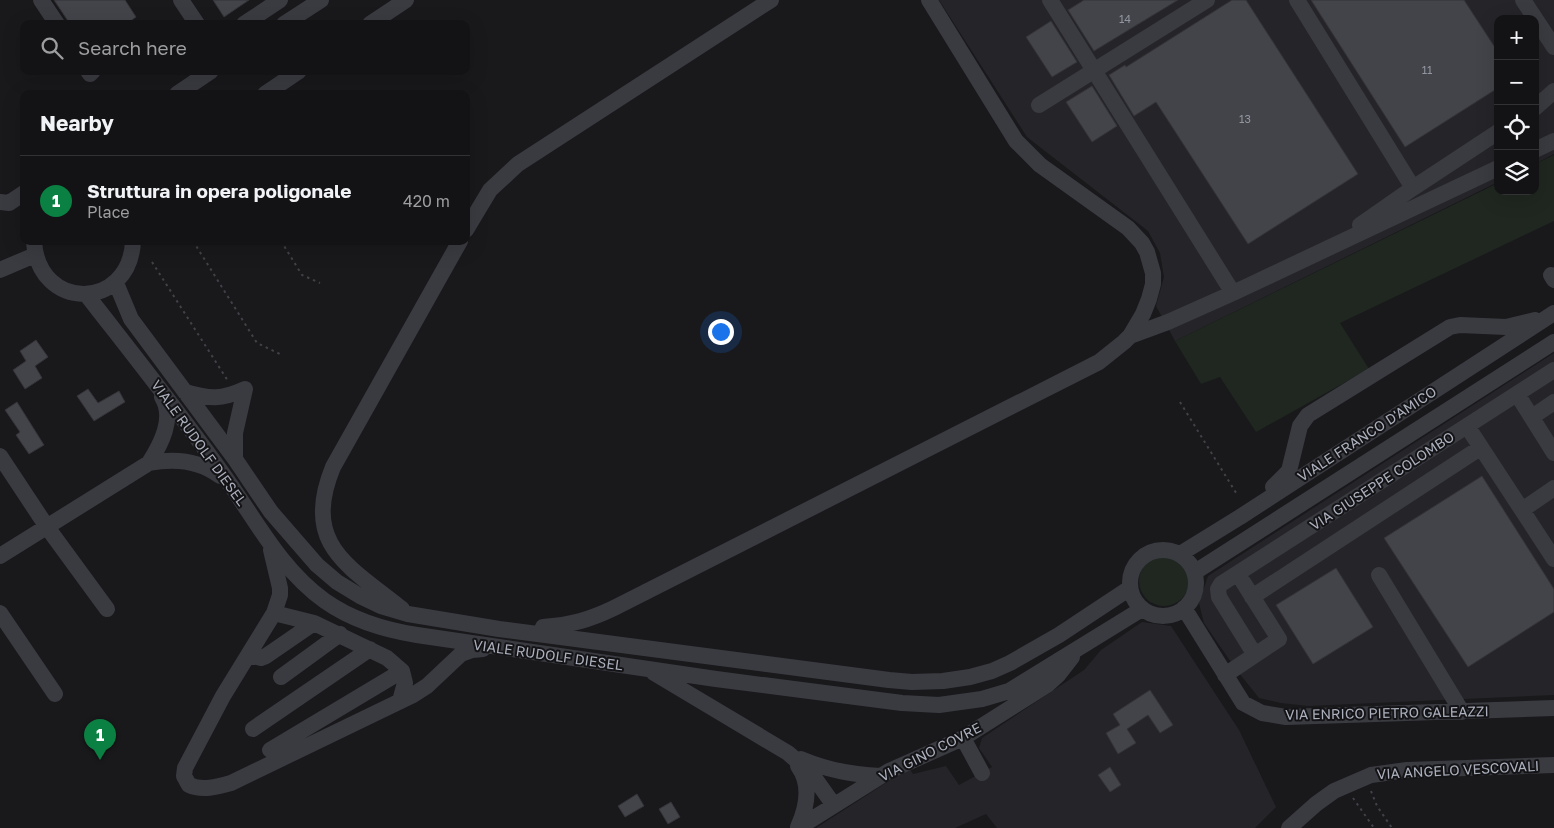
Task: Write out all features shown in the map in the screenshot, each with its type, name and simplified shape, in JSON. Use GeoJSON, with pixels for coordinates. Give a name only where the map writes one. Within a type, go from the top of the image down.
{"type":"FeatureCollection","features":[{"type":"Feature","properties":{"kind":"street"},"geometry":{"type":"LineString","coordinates":[[42,0],[54,20]]}},
{"type":"Feature","properties":{"kind":"street"},"geometry":{"type":"LineString","coordinates":[[181,0],[194,20]]}},
{"type":"Feature","properties":{"kind":"street"},"geometry":{"type":"LineString","coordinates":[[250,20],[280,0]]}},
{"type":"Feature","properties":{"kind":"street"},"geometry":{"type":"LineString","coordinates":[[290,20],[321,0]]}},
{"type":"Feature","properties":{"kind":"street"},"geometry":{"type":"LineString","coordinates":[[376,20],[406,0]]}},
{"type":"Feature","properties":{"kind":"street"},"geometry":{"type":"LineString","coordinates":[[470,223],[490,190],[518,164],[771,0]]}},
{"type":"Feature","properties":{"kind":"street"},"geometry":{"type":"LineString","coordinates":[[499,629],[566,625],[594,617],[1098,362],[1116,350],[1130,336],[1150,299],[1153,284],[1151,261],[1142,243],[1128,228],[1040,165],[1016,141],[929,0]]}},
{"type":"Feature","properties":{"kind":"street"},"geometry":{"type":"LineString","coordinates":[[1050,0],[1233,293]]}},
{"type":"Feature","properties":{"kind":"street"},"geometry":{"type":"LineString","coordinates":[[1039,105],[1207,0]]}},
{"type":"Feature","properties":{"kind":"street"},"geometry":{"type":"LineString","coordinates":[[1297,0],[1413,188]]}},
{"type":"Feature","properties":{"kind":"street"},"geometry":{"type":"LineString","coordinates":[[1523,0],[1554,47]]}},
{"type":"Feature","properties":{"kind":"street"},"geometry":{"type":"LineString","coordinates":[[183,90],[205,75]]}},
{"type":"Feature","properties":{"kind":"street"},"geometry":{"type":"LineString","coordinates":[[271,90],[293,75]]}},
{"type":"Feature","properties":{"kind":"street"},"geometry":{"type":"LineString","coordinates":[[1539,105],[1554,92]]}},
{"type":"Feature","properties":{"kind":"street"},"geometry":{"type":"LineString","coordinates":[[1320,252],[1494,135]]}},
{"type":"Feature","properties":{"kind":"street"},"geometry":{"type":"LineString","coordinates":[[1539,148],[1554,142]]}},
{"type":"Feature","properties":{"kind":"street"},"geometry":{"type":"LineString","coordinates":[[1130,336],[1168,322],[1233,293],[1494,170]]}},
{"type":"Feature","properties":{"kind":"street"},"geometry":{"type":"LineString","coordinates":[[0,202],[9,203],[20,196]]}},
{"type":"Feature","properties":{"kind":"street"},"geometry":{"type":"LineString","coordinates":[[0,270],[35,248],[40,268],[48,279],[59,288],[72,293],[86,294],[102,291],[116,283],[126,270],[133,255],[134,245]]}},
{"type":"Feature","properties":{"kind":"street"},"geometry":{"type":"LineString","coordinates":[[408,614],[341,559],[328,540],[323,524],[322,510],[333,467],[458,245]]}},
{"type":"Feature","properties":{"kind":"street","name":"VIALE RUDOLF DIESEL"},"geometry":{"type":"LineString","coordinates":[[116,283],[131,319],[235,459],[271,512],[316,566],[337,582],[381,606],[408,614],[499,629],[889,680],[932,682],[970,677],[1004,666],[1059,635],[1130,588]]}},
{"type":"Feature","properties":{"kind":"street","name":"VIALE RUDOLF DIESEL"},"geometry":{"type":"LineString","coordinates":[[86,294],[230,484],[270,544],[308,588],[331,605],[352,616],[401,633],[647,670],[892,702],[948,704],[982,699],[1009,691],[1142,609]]}},
{"type":"Feature","properties":{"kind":"street"},"geometry":{"type":"LineString","coordinates":[[1240,517],[1289,471],[1300,426],[1308,415],[1450,327],[1460,325],[1506,327],[1552,315]]}},
{"type":"Feature","properties":{"kind":"street","name":"VIALE FRANCO D'AMICO"},"geometry":{"type":"LineString","coordinates":[[1180,554],[1552,315]]}},
{"type":"Feature","properties":{"kind":"street","name":"VIALE FRANCO D'AMICO"},"geometry":{"type":"LineString","coordinates":[[1195,572],[1554,342]]}},
{"type":"Feature","properties":{"kind":"street","name":"VIA GIUSEPPE COLOMBO"},"geometry":{"type":"LineString","coordinates":[[1473,436],[1223,583],[1218,590],[1219,597],[1473,436],[1554,370]]}},
{"type":"Feature","properties":{"kind":"street"},"geometry":{"type":"LineString","coordinates":[[148,374],[167,406],[166,425],[163,436],[159,447],[149,463]]}},
{"type":"Feature","properties":{"kind":"street","name":"VIA GIUSEPPE COLOMBO"},"geometry":{"type":"LineString","coordinates":[[1519,398],[1554,380]]}},
{"type":"Feature","properties":{"kind":"street"},"geometry":{"type":"LineString","coordinates":[[185,392],[214,398],[245,389],[236,428],[235,459]]}},
{"type":"Feature","properties":{"kind":"street"},"geometry":{"type":"LineString","coordinates":[[1519,398],[1554,453]]}},
{"type":"Feature","properties":{"kind":"street"},"geometry":{"type":"LineString","coordinates":[[1532,417],[1554,402]]}},
{"type":"Feature","properties":{"kind":"street"},"geometry":{"type":"LineString","coordinates":[[1252,597],[1344,538],[1473,436],[1554,559]]}},
{"type":"Feature","properties":{"kind":"street"},"geometry":{"type":"LineString","coordinates":[[0,456],[47,527],[107,610]]}},
{"type":"Feature","properties":{"kind":"street"},"geometry":{"type":"LineString","coordinates":[[0,556],[149,463],[170,460],[193,462],[212,470],[230,484]]}},
{"type":"Feature","properties":{"kind":"street"},"geometry":{"type":"LineString","coordinates":[[1522,510],[1554,488]]}},
{"type":"Feature","properties":{"kind":"street"},"geometry":{"type":"LineString","coordinates":[[1335,524],[1344,538]]}},
{"type":"Feature","properties":{"kind":"street"},"geometry":{"type":"LineString","coordinates":[[270,544],[280,588],[280,595],[274,614],[223,696],[185,768],[185,780],[193,787],[212,788],[231,783],[400,701],[426,686],[464,652],[475,649],[508,650]]}},
{"type":"Feature","properties":{"kind":"street"},"geometry":{"type":"LineString","coordinates":[[1159,549],[1170,550],[1180,554],[1192,565],[1195,572],[1195,592],[1191,601],[1175,614],[1163,616],[1152,614],[1142,609],[1132,596],[1129,578],[1132,568],[1143,556],[1159,549]]}},
{"type":"Feature","properties":{"kind":"street"},"geometry":{"type":"LineString","coordinates":[[1379,576],[1462,712]]}},
{"type":"Feature","properties":{"kind":"street"},"geometry":{"type":"LineString","coordinates":[[1225,675],[1279,640],[1242,582]]}},
{"type":"Feature","properties":{"kind":"street"},"geometry":{"type":"LineString","coordinates":[[1219,597],[1255,655]]}},
{"type":"Feature","properties":{"kind":"street","name":"VIA ENRICO PIETRO GALEAZZI"},"geometry":{"type":"LineString","coordinates":[[1184,608],[1243,703],[1262,713],[1286,717],[1554,708]]}},
{"type":"Feature","properties":{"kind":"street"},"geometry":{"type":"LineString","coordinates":[[0,613],[55,694]]}},
{"type":"Feature","properties":{"kind":"street"},"geometry":{"type":"LineString","coordinates":[[274,614],[314,623],[387,658],[402,671],[405,683],[400,701]]}},
{"type":"Feature","properties":{"kind":"street"},"geometry":{"type":"LineString","coordinates":[[248,655],[264,657],[314,623]]}},
{"type":"Feature","properties":{"kind":"street"},"geometry":{"type":"LineString","coordinates":[[281,677],[340,634]]}},
{"type":"Feature","properties":{"kind":"street","name":"VIA GINO COVRE"},"geometry":{"type":"LineString","coordinates":[[798,828],[881,776],[963,738],[1047,685],[1058,675],[1078,648]]}},
{"type":"Feature","properties":{"kind":"street"},"geometry":{"type":"LineString","coordinates":[[253,729],[370,649]]}},
{"type":"Feature","properties":{"kind":"street"},"geometry":{"type":"LineString","coordinates":[[647,670],[788,753],[820,767],[836,771],[857,775],[881,776]]}},
{"type":"Feature","properties":{"kind":"street"},"geometry":{"type":"LineString","coordinates":[[270,750],[402,671]]}},
{"type":"Feature","properties":{"kind":"street"},"geometry":{"type":"LineString","coordinates":[[963,738],[982,773]]}},
{"type":"Feature","properties":{"kind":"street"},"geometry":{"type":"LineString","coordinates":[[788,753],[811,773],[834,804]]}},
{"type":"Feature","properties":{"kind":"street"},"geometry":{"type":"LineString","coordinates":[[788,753],[803,772],[807,785],[806,805],[798,828]]}},
{"type":"Feature","properties":{"kind":"street","name":"VIA ANGELO VESCOVALI"},"geometry":{"type":"LineString","coordinates":[[1289,828],[1334,791],[1351,782],[1371,775],[1407,770],[1554,765]]}},
{"type":"Feature","properties":{"kind":"path"},"geometry":{"type":"LineString","coordinates":[[196,245],[257,343],[282,355]]}},
{"type":"Feature","properties":{"kind":"path"},"geometry":{"type":"LineString","coordinates":[[283,245],[302,275],[320,283]]}},
{"type":"Feature","properties":{"kind":"path"},"geometry":{"type":"LineString","coordinates":[[152,262],[235,393]]}},
{"type":"Feature","properties":{"kind":"path"},"geometry":{"type":"LineString","coordinates":[[1180,402],[1238,496]]}},
{"type":"Feature","properties":{"kind":"path"},"geometry":{"type":"LineString","coordinates":[[1371,775],[1371,791],[1377,806],[1392,828]]}},
{"type":"Feature","properties":{"kind":"path"},"geometry":{"type":"LineString","coordinates":[[1351,782],[1348,791],[1374,828]]}},
{"type":"Feature","properties":{"kind":"shaded area"},"geometry":{"type":"Polygon","coordinates":[[[939,0],[1554,0],[1554,154],[1539,162],[1539,15],[1494,15],[1494,184],[1175,341],[1156,306],[1164,277],[1160,253],[1148,231],[1027,137],[939,0]]]}},
{"type":"Feature","properties":{"kind":"shaded area"},"geometry":{"type":"Polygon","coordinates":[[[1554,155],[1554,221],[1340,323],[1369,369],[1256,432],[1220,377],[1201,384],[1175,341],[1494,185],[1494,195],[1539,195],[1539,162],[1554,155]]]}},
{"type":"Feature","properties":{"kind":"shaded area"},"geometry":{"type":"Polygon","coordinates":[[[1554,353],[1554,695],[1308,706],[1259,698],[1235,668],[1204,623],[1199,603],[1208,576],[1554,353]]]}},
{"type":"Feature","properties":{"kind":"shaded area"},"geometry":{"type":"Polygon","coordinates":[[[1159,556],[1169,556],[1182,563],[1189,576],[1189,586],[1182,599],[1169,606],[1159,606],[1150,602],[1143,595],[1139,586],[1139,576],[1143,567],[1150,560],[1159,556]]]}},
{"type":"Feature","properties":{"kind":"shaded area"},"geometry":{"type":"Polygon","coordinates":[[[1142,622],[1171,626],[1239,730],[1276,807],[1255,828],[997,828],[986,814],[955,828],[816,828],[909,768],[913,774],[946,766],[959,785],[992,767],[979,748],[982,738],[1084,670],[1101,650],[1142,622]]]}},
{"type":"Feature","properties":{"kind":"building"},"geometry":{"type":"Polygon","coordinates":[[[54,0],[125,0],[136,17],[132,20],[67,20],[54,0]]]}},
{"type":"Feature","properties":{"kind":"building"},"geometry":{"type":"Polygon","coordinates":[[[213,0],[249,0],[224,17],[213,0]]]}},
{"type":"Feature","properties":{"kind":"building"},"geometry":{"type":"Polygon","coordinates":[[[1084,0],[1178,0],[1094,51],[1068,10],[1084,0]]]}},
{"type":"Feature","properties":{"kind":"building"},"geometry":{"type":"Polygon","coordinates":[[[1232,0],[1246,0],[1358,174],[1248,244],[1156,102],[1134,116],[1109,75],[1125,65],[1126,67],[1232,0]]]}},
{"type":"Feature","properties":{"kind":"building"},"geometry":{"type":"Polygon","coordinates":[[[1311,0],[1464,0],[1494,46],[1494,91],[1405,147],[1311,0]]]}},
{"type":"Feature","properties":{"kind":"building"},"geometry":{"type":"Polygon","coordinates":[[[1051,21],[1077,62],[1052,77],[1026,37],[1051,21]]]}},
{"type":"Feature","properties":{"kind":"building"},"geometry":{"type":"Polygon","coordinates":[[[1092,86],[1117,126],[1092,142],[1066,102],[1092,86]]]}},
{"type":"Feature","properties":{"kind":"building"},"geometry":{"type":"Polygon","coordinates":[[[36,340],[48,357],[35,366],[42,378],[25,389],[13,370],[26,361],[20,351],[36,340]]]}},
{"type":"Feature","properties":{"kind":"building"},"geometry":{"type":"Polygon","coordinates":[[[88,389],[98,403],[119,391],[125,402],[94,421],[77,396],[88,389]]]}},
{"type":"Feature","properties":{"kind":"building"},"geometry":{"type":"Polygon","coordinates":[[[17,402],[44,445],[29,454],[16,435],[20,432],[5,410],[17,402]]]}},
{"type":"Feature","properties":{"kind":"building"},"geometry":{"type":"Polygon","coordinates":[[[1482,476],[1554,589],[1554,612],[1468,667],[1384,538],[1482,476]]]}},
{"type":"Feature","properties":{"kind":"building"},"geometry":{"type":"Polygon","coordinates":[[[1336,568],[1373,627],[1313,664],[1276,605],[1336,568]]]}},
{"type":"Feature","properties":{"kind":"building"},"geometry":{"type":"Polygon","coordinates":[[[1150,690],[1173,725],[1160,733],[1148,715],[1127,729],[1136,743],[1118,754],[1106,733],[1120,725],[1113,714],[1150,690]]]}},
{"type":"Feature","properties":{"kind":"building"},"geometry":{"type":"Polygon","coordinates":[[[1110,767],[1121,785],[1110,792],[1098,775],[1110,767]]]}},
{"type":"Feature","properties":{"kind":"building"},"geometry":{"type":"Polygon","coordinates":[[[637,794],[644,806],[625,817],[618,806],[637,794]]]}},
{"type":"Feature","properties":{"kind":"building"},"geometry":{"type":"Polygon","coordinates":[[[671,802],[680,817],[668,824],[659,809],[671,802]]]}},
{"type":"Feature","properties":{"kind":"place","name":"Struttura in opera poligonale"},"geometry":{"type":"Point","coordinates":[100,760]}}]}
